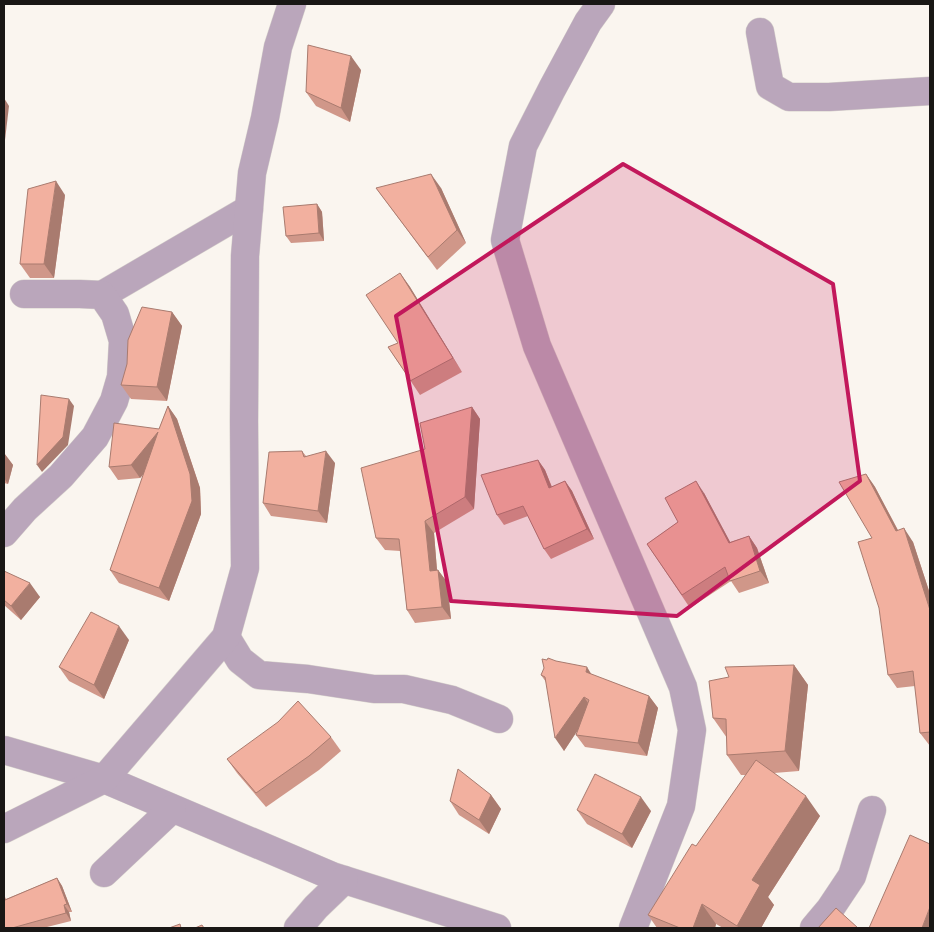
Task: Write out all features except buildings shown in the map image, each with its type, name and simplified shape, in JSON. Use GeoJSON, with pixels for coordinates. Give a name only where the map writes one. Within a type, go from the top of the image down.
{"type":"FeatureCollection","features":[{"type":"Feature","properties":{"kind":"street"},"geometry":{"type":"LineString","coordinates":[[4,830],[104,779],[226,637],[245,568],[245,276],[252,173],[265,118],[278,46],[292,4]]}},
{"type":"Feature","properties":{"kind":"street"},"geometry":{"type":"LineString","coordinates":[[601,4],[588,22],[523,146],[505,240],[538,346],[683,687],[692,730],[682,806],[632,928]]}},
{"type":"Feature","properties":{"kind":"street"},"geometry":{"type":"LineString","coordinates":[[760,32],[770,86],[788,97],[829,97],[930,91]]}},
{"type":"Feature","properties":{"kind":"street"},"geometry":{"type":"LineString","coordinates":[[24,294],[102,295],[249,209]]}},
{"type":"Feature","properties":{"kind":"street"},"geometry":{"type":"LineString","coordinates":[[4,533],[25,509],[60,476],[94,436],[114,401],[121,377],[123,341],[115,314],[102,295]]}},
{"type":"Feature","properties":{"kind":"street"},"geometry":{"type":"LineString","coordinates":[[226,637],[240,660],[259,675],[308,679],[374,689],[404,690],[452,700],[499,719]]}},
{"type":"Feature","properties":{"kind":"street"},"geometry":{"type":"LineString","coordinates":[[4,750],[104,779],[332,876],[498,928]]}},
{"type":"Feature","properties":{"kind":"street"},"geometry":{"type":"LineString","coordinates":[[104,873],[172,808]]}},
{"type":"Feature","properties":{"kind":"street"},"geometry":{"type":"LineString","coordinates":[[814,928],[830,909],[852,876],[872,810]]}},
{"type":"Feature","properties":{"kind":"street"},"geometry":{"type":"LineString","coordinates":[[298,928],[316,907],[344,880]]}},
{"type":"Feature","properties":{"kind":"highlighted area"},"geometry":{"type":"Polygon","coordinates":[[[623,164],[833,284],[860,481],[677,616],[451,601],[396,316],[623,164]]]}}]}
